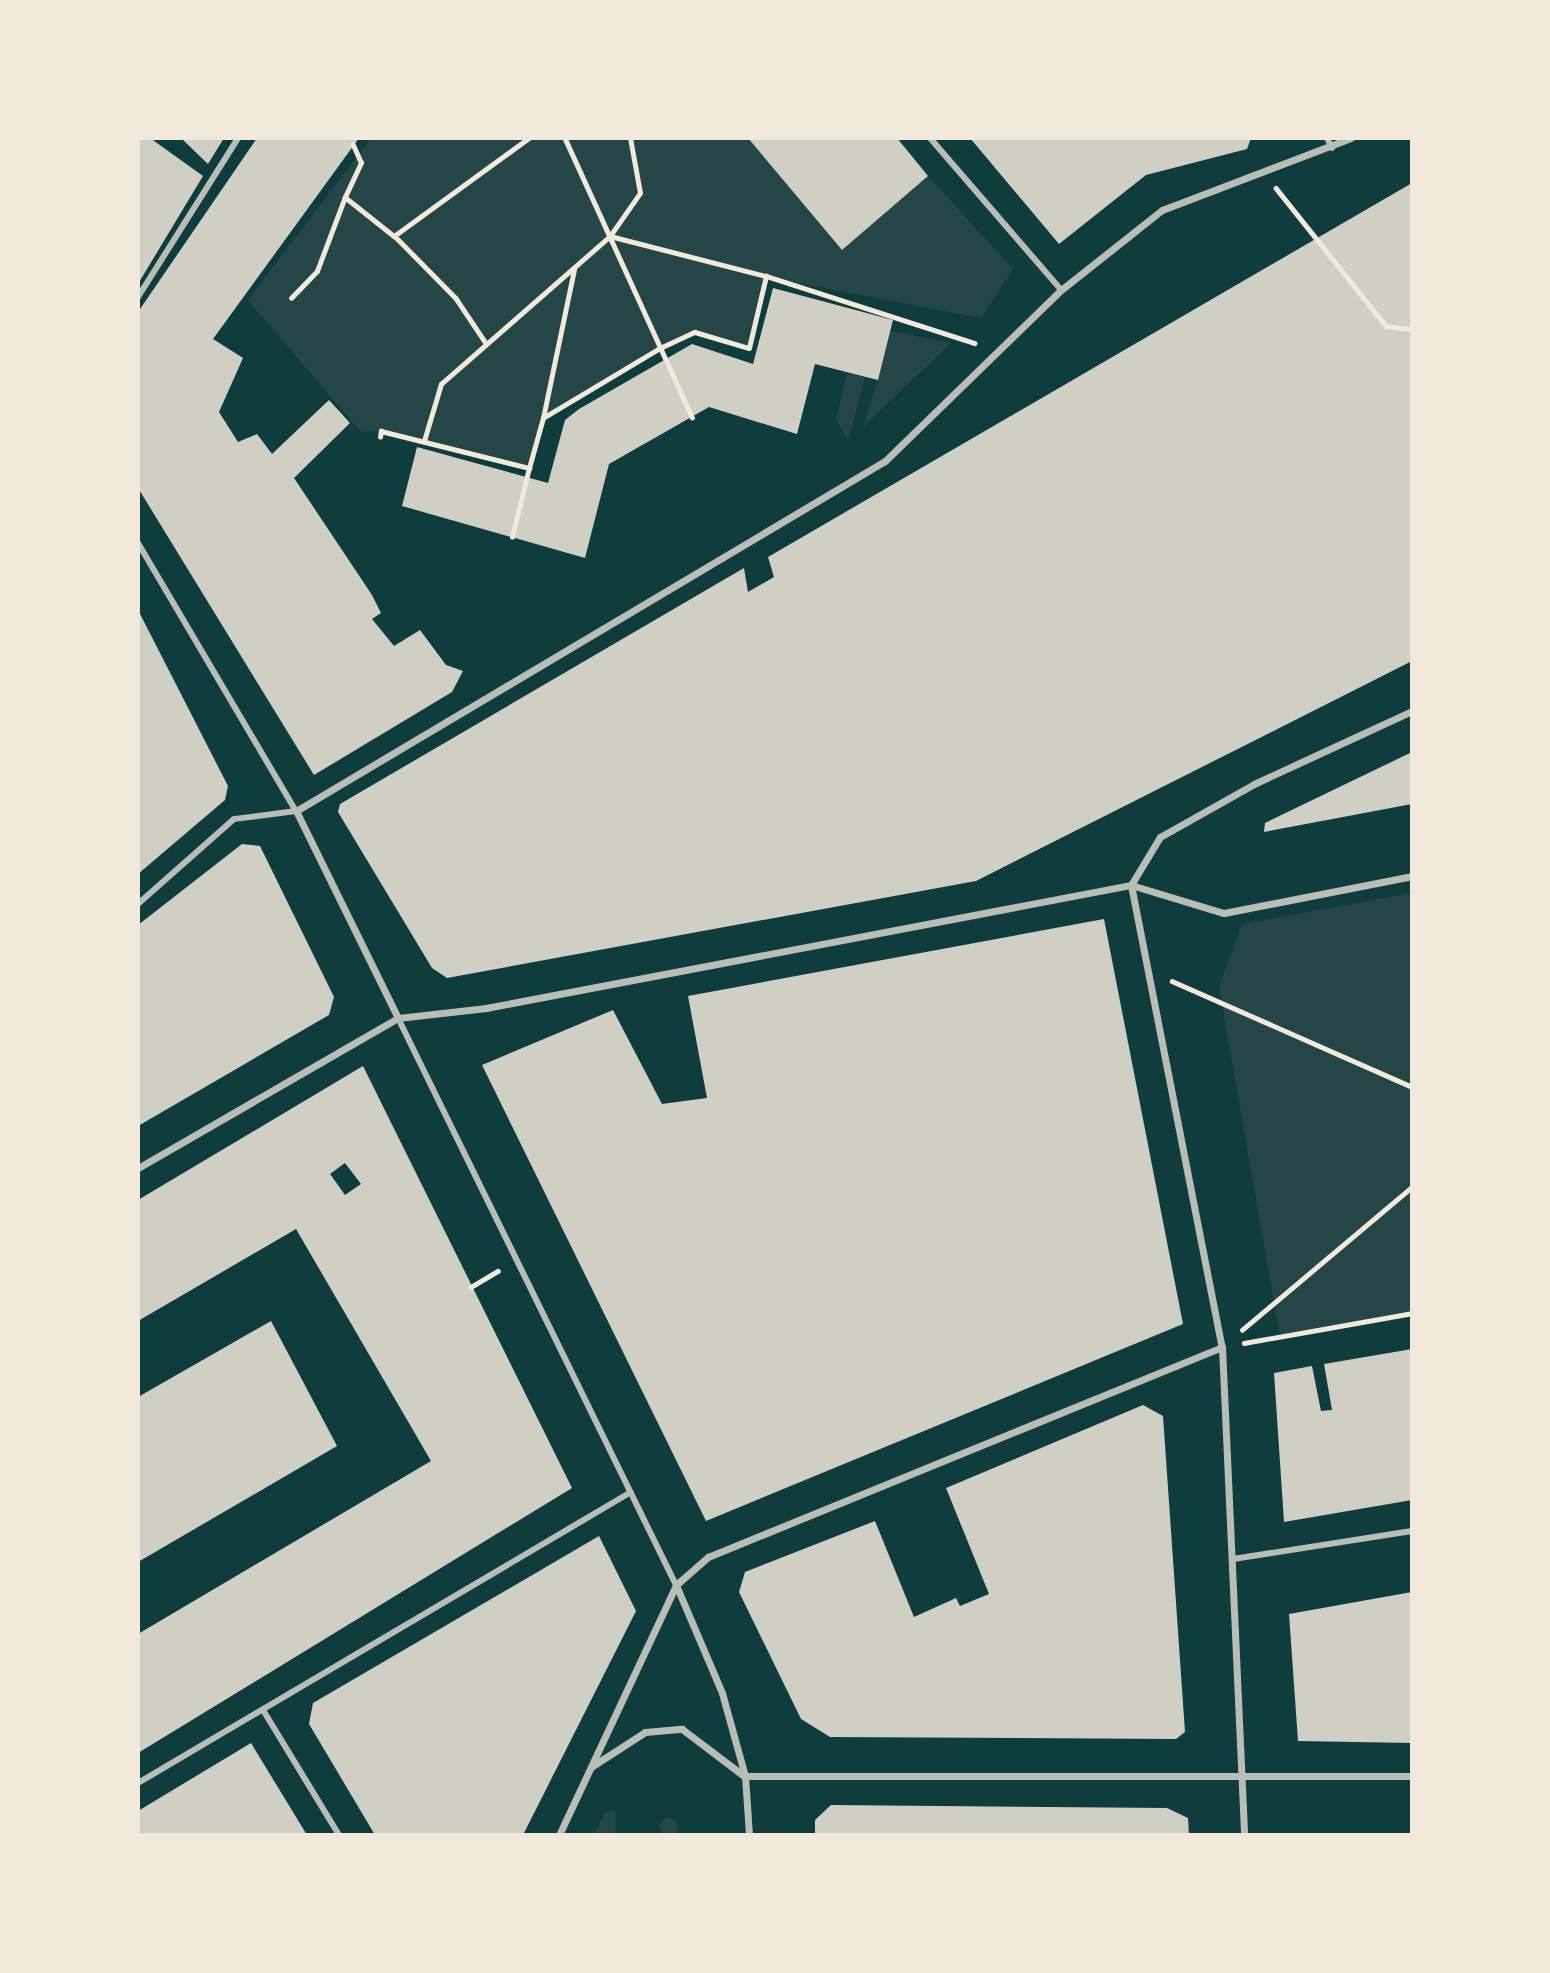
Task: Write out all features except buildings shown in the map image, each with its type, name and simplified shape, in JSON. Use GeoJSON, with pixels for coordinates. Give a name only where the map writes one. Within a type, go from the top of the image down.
{"type":"FeatureCollection","features":[{"type":"Feature","properties":{"kind":"street"},"geometry":{"type":"LineString","coordinates":[[138,297],[238,138]]}},
{"type":"Feature","properties":{"kind":"street"},"geometry":{"type":"LineString","coordinates":[[930,138],[1061,290]]}},
{"type":"Feature","properties":{"kind":"street"},"geometry":{"type":"LineString","coordinates":[[1327,138],[1332,148]]}},
{"type":"Feature","properties":{"kind":"street"},"geometry":{"type":"LineString","coordinates":[[138,904],[234,820],[296,811],[885,461],[995,349],[1061,290],[1161,210],[1332,148],[1351,138]]}},
{"type":"Feature","properties":{"kind":"street"},"geometry":{"type":"LineString","coordinates":[[138,543],[296,811],[676,1585],[722,1693],[745,1776],[749,1835]]}},
{"type":"Feature","properties":{"kind":"street"},"geometry":{"type":"LineString","coordinates":[[1244,1835],[1222,1347],[1131,885],[1160,837],[1256,783],[1412,710]]}},
{"type":"Feature","properties":{"kind":"street"},"geometry":{"type":"LineString","coordinates":[[138,1168],[398,1018],[486,1009],[1131,885],[1224,913],[1412,876]]}},
{"type":"Feature","properties":{"kind":"street"},"geometry":{"type":"LineString","coordinates":[[559,1835],[676,1585],[708,1557],[1222,1347]]}},
{"type":"Feature","properties":{"kind":"street"},"geometry":{"type":"LineString","coordinates":[[138,1783],[631,1492]]}},
{"type":"Feature","properties":{"kind":"street"},"geometry":{"type":"LineString","coordinates":[[1233,1559],[1412,1531]]}},
{"type":"Feature","properties":{"kind":"street"},"geometry":{"type":"LineString","coordinates":[[263,1710],[339,1835]]}},
{"type":"Feature","properties":{"kind":"street"},"geometry":{"type":"LineString","coordinates":[[591,1767],[645,1732],[682,1729],[745,1776],[1412,1776]]}},
{"type":"Feature","properties":{"kind":"path"},"geometry":{"type":"LineString","coordinates":[[394,236],[529,138]]}},
{"type":"Feature","properties":{"kind":"path"},"geometry":{"type":"LineString","coordinates":[[565,138],[692,417]]}},
{"type":"Feature","properties":{"kind":"path"},"geometry":{"type":"LineString","coordinates":[[424,441],[441,384],[610,236],[640,193],[630,138]]}},
{"type":"Feature","properties":{"kind":"path"},"geometry":{"type":"LineString","coordinates":[[291,298],[317,271],[361,163],[353,145]]}},
{"type":"Feature","properties":{"kind":"path"},"geometry":{"type":"LineString","coordinates":[[1263,171],[1386,326],[1412,329]]}},
{"type":"Feature","properties":{"kind":"path"},"geometry":{"type":"LineString","coordinates":[[345,198],[394,236],[456,299],[486,344]]}},
{"type":"Feature","properties":{"kind":"path"},"geometry":{"type":"LineString","coordinates":[[610,236],[766,276],[995,349]]}},
{"type":"Feature","properties":{"kind":"path"},"geometry":{"type":"LineString","coordinates":[[512,537],[543,418],[574,268]]}},
{"type":"Feature","properties":{"kind":"path"},"geometry":{"type":"LineString","coordinates":[[543,418],[660,348],[695,332],[749,348],[766,276]]}},
{"type":"Feature","properties":{"kind":"path"},"geometry":{"type":"LineString","coordinates":[[380,437],[382,430],[529,468]]}},
{"type":"Feature","properties":{"kind":"path"},"geometry":{"type":"LineString","coordinates":[[1148,971],[1412,1087]]}},
{"type":"Feature","properties":{"kind":"path"},"geometry":{"type":"LineString","coordinates":[[1222,1347],[1412,1187]]}},
{"type":"Feature","properties":{"kind":"path"},"geometry":{"type":"LineString","coordinates":[[1222,1347],[1412,1313]]}},
{"type":"Feature","properties":{"kind":"shaded area"},"geometry":{"type":"Polygon","coordinates":[[[371,138],[748,138],[841,249],[928,176],[1013,269],[981,318],[766,277],[749,348],[695,332],[660,348],[543,418],[529,468],[382,431],[361,432],[248,300],[371,138]]]}},
{"type":"Feature","properties":{"kind":"shaded area"},"geometry":{"type":"Polygon","coordinates":[[[891,331],[951,343],[863,427],[878,380],[891,331]]]}},
{"type":"Feature","properties":{"kind":"shaded area"},"geometry":{"type":"Polygon","coordinates":[[[847,373],[865,377],[848,441],[836,419],[847,373]]]}},
{"type":"Feature","properties":{"kind":"shaded area"},"geometry":{"type":"Polygon","coordinates":[[[1412,893],[1412,1313],[1280,1336],[1219,987],[1242,924],[1412,893]]]}},
{"type":"Feature","properties":{"kind":"shaded area"},"geometry":{"type":"Polygon","coordinates":[[[615,1809],[616,1835],[594,1835],[605,1813],[615,1809]]]}},
{"type":"Feature","properties":{"kind":"shaded area"},"geometry":{"type":"Polygon","coordinates":[[[665,1818],[673,1818],[678,1827],[676,1834],[665,1836],[660,1831],[660,1823],[665,1818]]]}}]}
